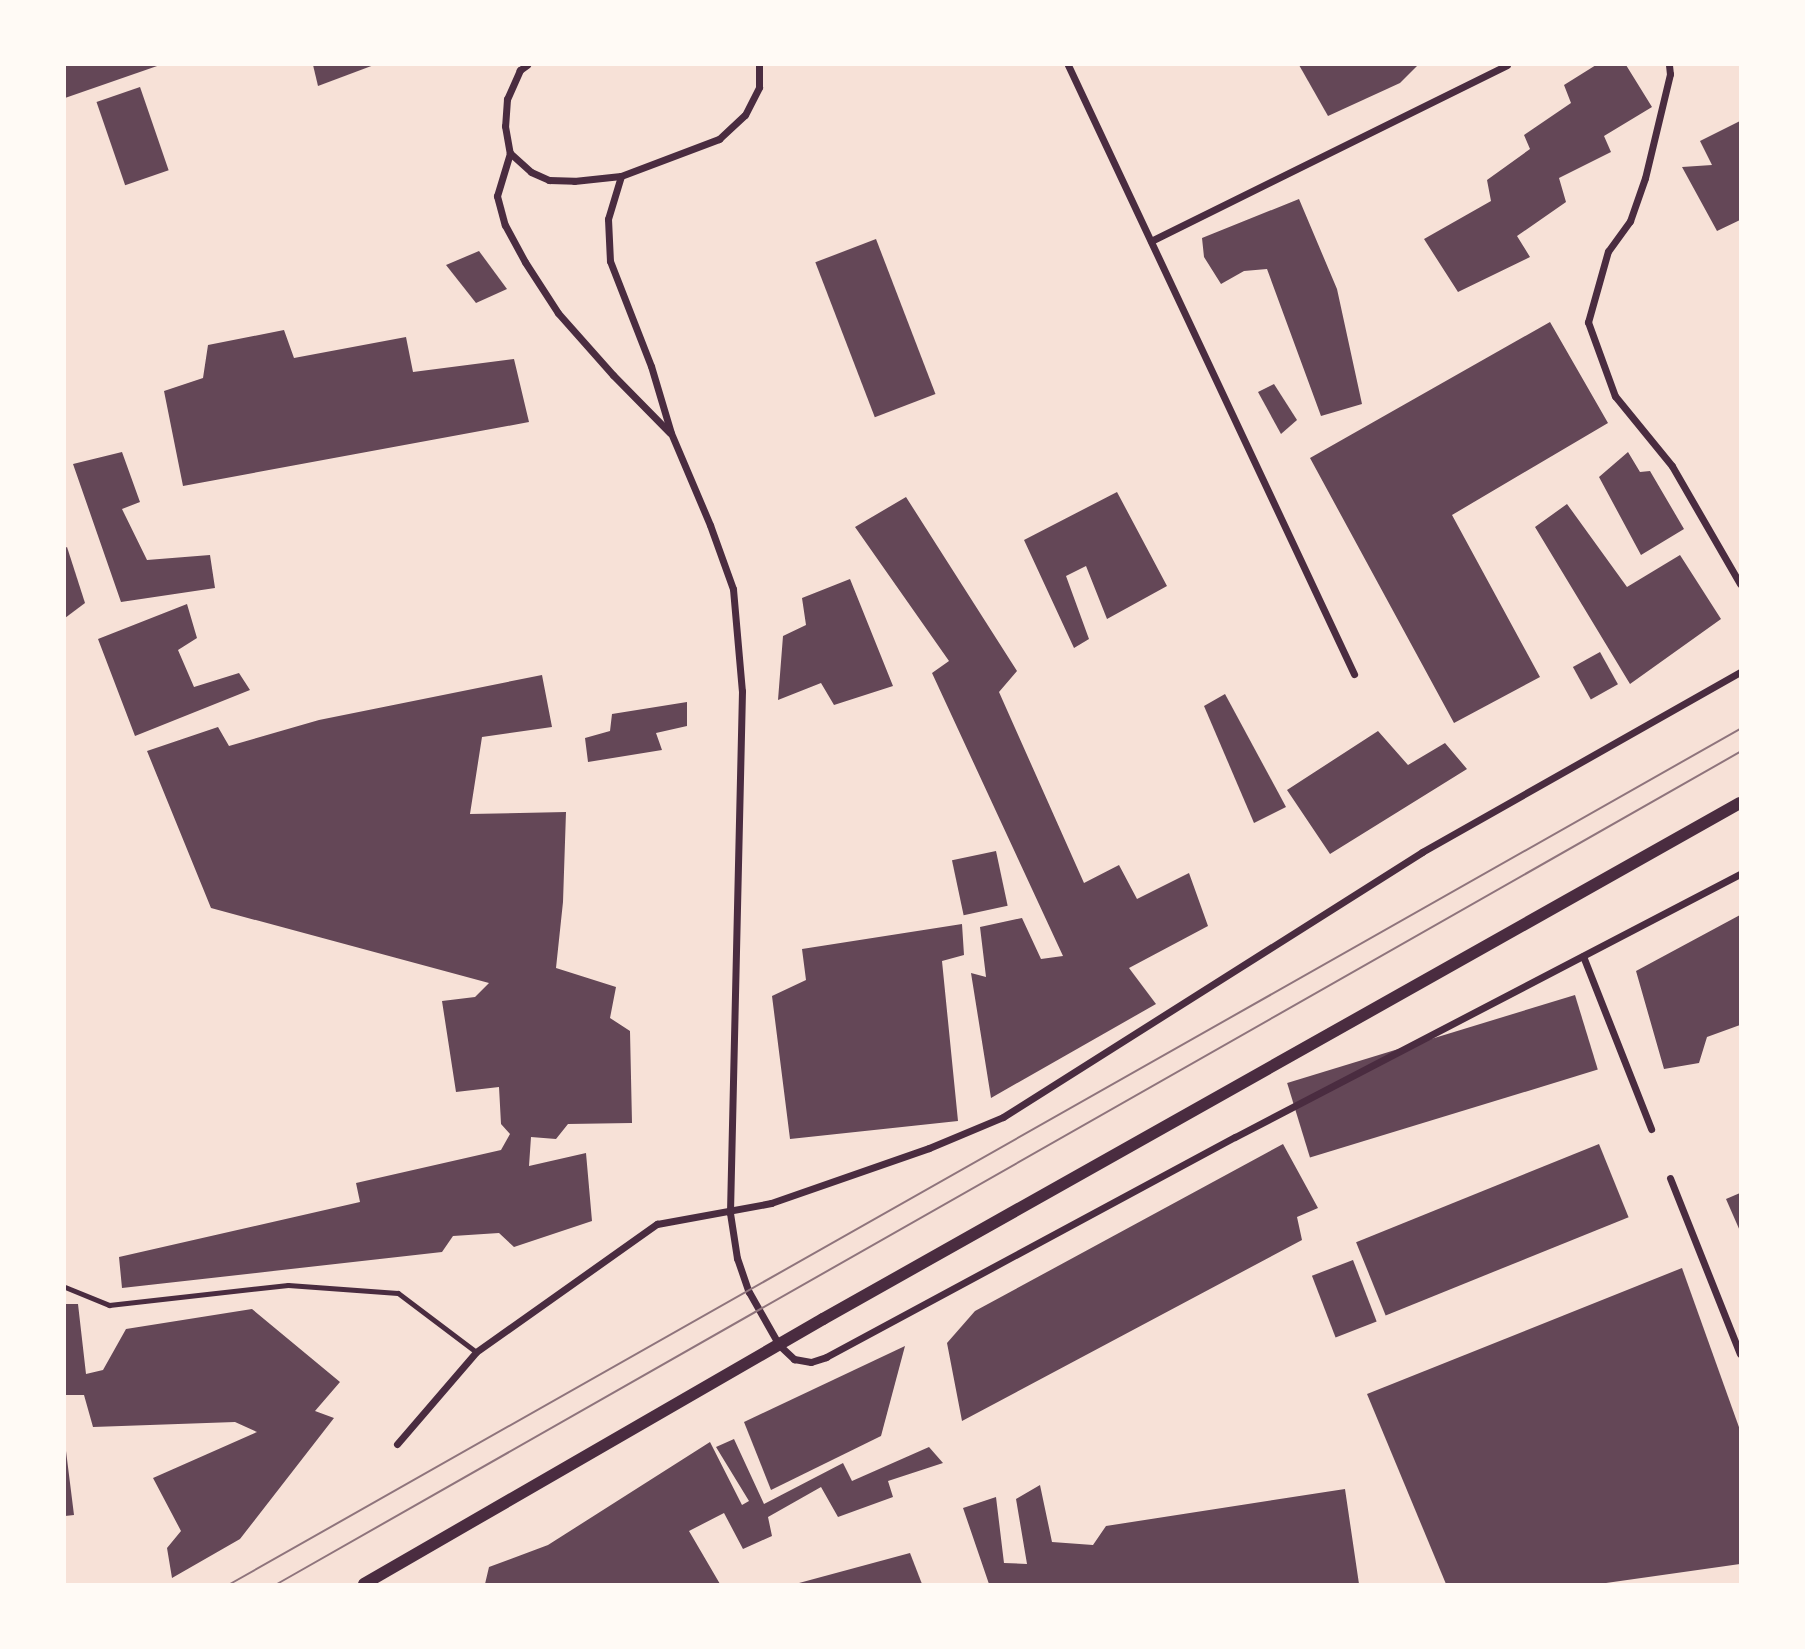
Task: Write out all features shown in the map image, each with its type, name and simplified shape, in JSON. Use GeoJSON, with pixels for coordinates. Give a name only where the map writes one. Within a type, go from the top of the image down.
{"type":"FeatureCollection","features":[{"type":"Feature","properties":{"kind":"street"},"geometry":{"type":"LineString","coordinates":[[527,65],[520,70],[508,99],[505,126],[510,153],[498,197],[505,225],[558,313],[613,375],[671,433]]}},
{"type":"Feature","properties":{"kind":"street"},"geometry":{"type":"LineString","coordinates":[[510,153],[531,172],[550,180],[598,180],[621,176],[719,139],[745,116],[759,87],[759,65]]}},
{"type":"Feature","properties":{"kind":"street"},"geometry":{"type":"LineString","coordinates":[[1068,65],[1354,674]]}},
{"type":"Feature","properties":{"kind":"street"},"geometry":{"type":"LineString","coordinates":[[1151,241],[1507,65]]}},
{"type":"Feature","properties":{"kind":"street"},"geometry":{"type":"LineString","coordinates":[[1669,65],[1670,74],[1645,178],[1630,221],[1608,251],[1588,322],[1615,396],[1672,466],[1740,584]]}},
{"type":"Feature","properties":{"kind":"street"},"geometry":{"type":"LineString","coordinates":[[621,176],[608,219],[610,261],[651,366],[671,433],[710,525],[733,589],[742,691],[730,1213],[737,1258],[750,1292],[779,1345],[794,1359],[811,1362],[827,1357],[1235,1137],[1740,874]]}},
{"type":"Feature","properties":{"kind":"street"},"geometry":{"type":"LineString","coordinates":[[397,1444],[476,1352],[657,1224],[730,1213],[771,1203],[929,1148],[1003,1117],[1422,852],[1740,673]]}},
{"type":"Feature","properties":{"kind":"street"},"geometry":{"type":"LineString","coordinates":[[364,1584],[779,1345],[1740,803]]}},
{"type":"Feature","properties":{"kind":"street"},"geometry":{"type":"LineString","coordinates":[[1583,956],[1651,1129]]}},
{"type":"Feature","properties":{"kind":"street"},"geometry":{"type":"LineString","coordinates":[[1671,1178],[1740,1354]]}},
{"type":"Feature","properties":{"kind":"lane"},"geometry":{"type":"LineString","coordinates":[[65,1287],[109,1305],[288,1285],[398,1293],[476,1352]]}},
{"type":"Feature","properties":{"kind":"building"},"geometry":{"type":"Polygon","coordinates":[[[65,65],[160,65],[65,98],[65,65]]]}},
{"type":"Feature","properties":{"kind":"building"},"geometry":{"type":"Polygon","coordinates":[[[313,65],[374,65],[318,86],[313,65]]]}},
{"type":"Feature","properties":{"kind":"building"},"geometry":{"type":"Polygon","coordinates":[[[1299,65],[1418,65],[1400,83],[1328,116],[1299,65]]]}},
{"type":"Feature","properties":{"kind":"building"},"geometry":{"type":"Polygon","coordinates":[[[1596,65],[1626,65],[1652,107],[1604,136],[1611,152],[1559,178],[1566,202],[1517,236],[1530,257],[1458,292],[1424,239],[1491,201],[1487,180],[1530,149],[1524,135],[1571,103],[1564,85],[1596,65]]]}},
{"type":"Feature","properties":{"kind":"building"},"geometry":{"type":"Polygon","coordinates":[[[140,87],[169,170],[125,185],[97,102],[140,87]]]}},
{"type":"Feature","properties":{"kind":"building"},"geometry":{"type":"Polygon","coordinates":[[[1740,121],[1740,220],[1717,231],[1682,167],[1712,165],[1700,141],[1740,121]]]}},
{"type":"Feature","properties":{"kind":"building"},"geometry":{"type":"Polygon","coordinates":[[[1299,199],[1337,289],[1362,404],[1321,416],[1267,269],[1244,271],[1221,284],[1204,257],[1202,238],[1299,199]]]}},
{"type":"Feature","properties":{"kind":"building"},"geometry":{"type":"Polygon","coordinates":[[[876,239],[935,394],[875,417],[815,262],[876,239]]]}},
{"type":"Feature","properties":{"kind":"building"},"geometry":{"type":"Polygon","coordinates":[[[479,251],[507,289],[476,303],[446,265],[479,251]]]}},
{"type":"Feature","properties":{"kind":"building"},"geometry":{"type":"Polygon","coordinates":[[[1550,322],[1608,423],[1452,515],[1540,677],[1454,723],[1310,458],[1550,322]]]}},
{"type":"Feature","properties":{"kind":"building"},"geometry":{"type":"Polygon","coordinates":[[[284,330],[294,358],[406,337],[413,372],[514,359],[529,422],[183,486],[164,391],[203,378],[208,345],[284,330]]]}},
{"type":"Feature","properties":{"kind":"building"},"geometry":{"type":"Polygon","coordinates":[[[1274,384],[1297,420],[1281,434],[1258,392],[1274,384]]]}},
{"type":"Feature","properties":{"kind":"building"},"geometry":{"type":"Polygon","coordinates":[[[122,452],[140,502],[122,509],[147,560],[210,555],[215,588],[121,602],[73,464],[122,452]]]}},
{"type":"Feature","properties":{"kind":"building"},"geometry":{"type":"Polygon","coordinates":[[[1628,452],[1640,472],[1650,471],[1684,529],[1641,555],[1599,477],[1628,452]]]}},
{"type":"Feature","properties":{"kind":"building"},"geometry":{"type":"Polygon","coordinates":[[[1117,492],[1167,586],[1107,619],[1086,566],[1066,576],[1089,639],[1074,648],[1024,540],[1117,492]]]}},
{"type":"Feature","properties":{"kind":"building"},"geometry":{"type":"Polygon","coordinates":[[[906,497],[1017,671],[999,692],[1084,883],[1119,865],[1137,899],[1189,873],[1208,926],[1129,968],[1156,1004],[991,1098],[971,973],[986,977],[980,927],[1022,918],[1041,959],[1063,956],[932,673],[949,661],[855,527],[906,497]]]}},
{"type":"Feature","properties":{"kind":"building"},"geometry":{"type":"Polygon","coordinates":[[[1567,504],[1627,587],[1680,555],[1721,619],[1630,684],[1535,527],[1567,504]]]}},
{"type":"Feature","properties":{"kind":"building"},"geometry":{"type":"Polygon","coordinates":[[[67,547],[85,603],[65,618],[65,548],[67,547]]]}},
{"type":"Feature","properties":{"kind":"building"},"geometry":{"type":"Polygon","coordinates":[[[850,579],[893,686],[834,705],[821,683],[778,700],[783,636],[806,625],[802,598],[850,579]]]}},
{"type":"Feature","properties":{"kind":"building"},"geometry":{"type":"Polygon","coordinates":[[[187,604],[197,638],[178,650],[194,687],[239,673],[250,690],[135,736],[98,639],[187,604]]]}},
{"type":"Feature","properties":{"kind":"building"},"geometry":{"type":"Polygon","coordinates":[[[1600,652],[1618,684],[1591,699],[1573,667],[1600,652]]]}},
{"type":"Feature","properties":{"kind":"building"},"geometry":{"type":"Polygon","coordinates":[[[542,675],[552,727],[482,737],[470,814],[566,812],[563,902],[556,968],[616,987],[610,1018],[630,1031],[632,1123],[568,1124],[556,1139],[531,1137],[529,1166],[586,1153],[592,1221],[514,1247],[499,1233],[453,1236],[442,1252],[122,1288],[119,1257],[360,1202],[356,1183],[501,1150],[510,1134],[501,1124],[499,1087],[456,1092],[442,1001],[475,997],[489,983],[211,908],[147,751],[218,727],[229,746],[319,720],[542,675]]]}},
{"type":"Feature","properties":{"kind":"building"},"geometry":{"type":"Polygon","coordinates":[[[1225,694],[1286,807],[1254,823],[1204,706],[1225,694]]]}},
{"type":"Feature","properties":{"kind":"building"},"geometry":{"type":"Polygon","coordinates":[[[687,702],[687,726],[656,733],[662,750],[588,762],[585,738],[610,731],[612,714],[687,702]]]}},
{"type":"Feature","properties":{"kind":"building"},"geometry":{"type":"Polygon","coordinates":[[[1378,731],[1408,765],[1445,743],[1467,769],[1330,854],[1287,790],[1378,731]]]}},
{"type":"Feature","properties":{"kind":"building"},"geometry":{"type":"Polygon","coordinates":[[[996,851],[1008,906],[964,915],[952,860],[996,851]]]}},
{"type":"Feature","properties":{"kind":"building"},"geometry":{"type":"Polygon","coordinates":[[[1740,915],[1740,1025],[1707,1037],[1699,1063],[1664,1069],[1636,971],[1740,915]]]}},
{"type":"Feature","properties":{"kind":"building"},"geometry":{"type":"Polygon","coordinates":[[[962,924],[964,955],[942,961],[958,1121],[790,1139],[772,996],[806,980],[802,949],[962,924]]]}},
{"type":"Feature","properties":{"kind":"building"},"geometry":{"type":"Polygon","coordinates":[[[1575,995],[1598,1070],[1310,1158],[1287,1083],[1575,995]]]}},
{"type":"Feature","properties":{"kind":"building"},"geometry":{"type":"Polygon","coordinates":[[[1283,1144],[1318,1208],[1297,1217],[1302,1240],[962,1421],[947,1343],[975,1311],[1283,1144]]]}},
{"type":"Feature","properties":{"kind":"building"},"geometry":{"type":"Polygon","coordinates":[[[1599,1144],[1629,1217],[1386,1315],[1356,1242],[1599,1144]]]}},
{"type":"Feature","properties":{"kind":"building"},"geometry":{"type":"Polygon","coordinates":[[[1740,1193],[1740,1231],[1726,1199],[1740,1193]]]}},
{"type":"Feature","properties":{"kind":"building"},"geometry":{"type":"Polygon","coordinates":[[[1353,1260],[1377,1322],[1336,1337],[1312,1276],[1353,1260]]]}},
{"type":"Feature","properties":{"kind":"building"},"geometry":{"type":"Polygon","coordinates":[[[1682,1268],[1740,1430],[1740,1564],[1599,1584],[1446,1584],[1367,1394],[1682,1268]]]}},
{"type":"Feature","properties":{"kind":"building"},"geometry":{"type":"Polygon","coordinates":[[[65,1304],[78,1304],[86,1374],[103,1370],[126,1329],[252,1309],[340,1382],[315,1411],[334,1418],[240,1539],[172,1578],[167,1548],[181,1531],[153,1478],[257,1432],[235,1422],[93,1427],[84,1395],[65,1395],[65,1304]]]}},
{"type":"Feature","properties":{"kind":"building"},"geometry":{"type":"Polygon","coordinates":[[[905,1346],[881,1436],[771,1490],[744,1422],[905,1346]]]}},
{"type":"Feature","properties":{"kind":"building"},"geometry":{"type":"Polygon","coordinates":[[[734,1439],[764,1504],[843,1463],[852,1481],[929,1447],[943,1463],[888,1481],[893,1497],[838,1517],[821,1487],[768,1517],[772,1536],[743,1549],[724,1513],[689,1531],[720,1584],[485,1584],[489,1567],[548,1545],[710,1442],[742,1505],[749,1501],[716,1447],[734,1439]]]}},
{"type":"Feature","properties":{"kind":"building"},"geometry":{"type":"Polygon","coordinates":[[[65,1443],[74,1515],[65,1516],[65,1443]]]}},
{"type":"Feature","properties":{"kind":"building"},"geometry":{"type":"Polygon","coordinates":[[[1040,1485],[1052,1542],[1093,1545],[1106,1526],[1345,1489],[1359,1584],[989,1584],[963,1508],[996,1497],[1004,1563],[1027,1564],[1016,1499],[1040,1485]]]}},
{"type":"Feature","properties":{"kind":"building"},"geometry":{"type":"Polygon","coordinates":[[[910,1553],[922,1584],[799,1584],[799,1583],[910,1553]]]}},
{"type":"Feature","properties":{"kind":"tram line"},"geometry":{"type":"LineString","coordinates":[[230,1584],[1740,729]]}},
{"type":"Feature","properties":{"kind":"tram line"},"geometry":{"type":"LineString","coordinates":[[277,1584],[1740,752]]}}]}
